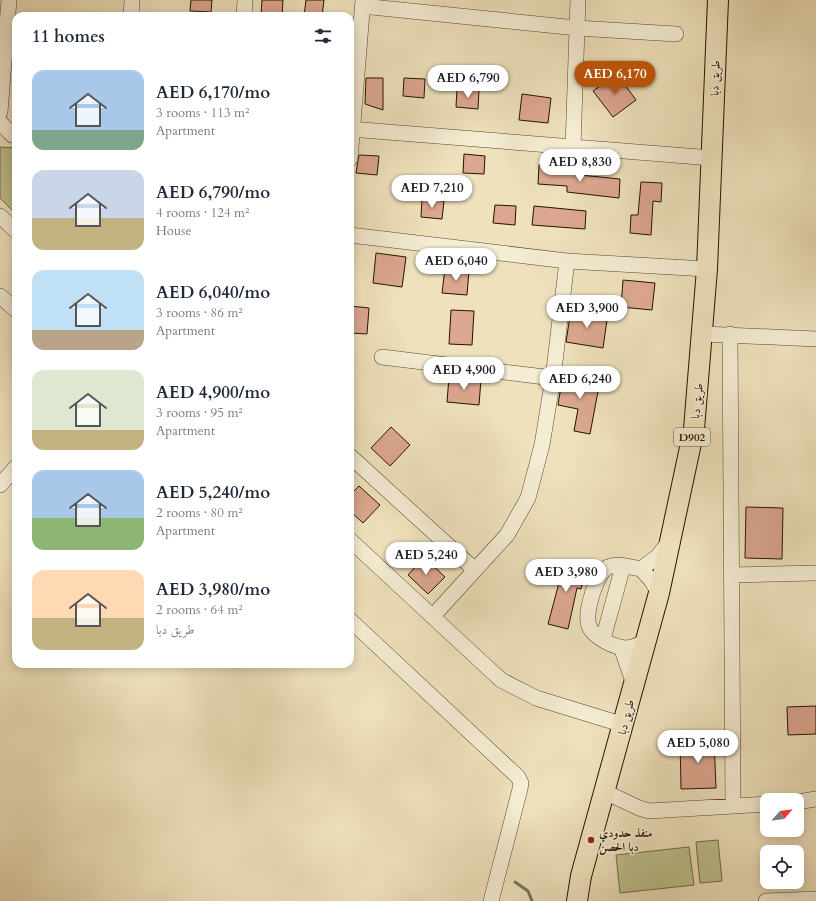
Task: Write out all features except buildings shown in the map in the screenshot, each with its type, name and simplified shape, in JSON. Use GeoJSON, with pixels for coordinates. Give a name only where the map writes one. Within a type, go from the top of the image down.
{"type":"FeatureCollection","features":[{"type":"Feature","properties":{"kind":"main road","name":"طريق دبا"},"geometry":{"type":"LineString","coordinates":[[577,901],[581,876],[624,725],[659,593],[672,539],[694,428],[708,269],[718,0]]}},
{"type":"Feature","properties":{"kind":"main road","name":"طريق دبا"},"geometry":{"type":"LineString","coordinates":[[586,861],[591,901]]}},
{"type":"Feature","properties":{"kind":"street"},"geometry":{"type":"LineString","coordinates":[[0,112],[9,0]]}},
{"type":"Feature","properties":{"kind":"street"},"geometry":{"type":"LineString","coordinates":[[131,12],[132,0]]}},
{"type":"Feature","properties":{"kind":"street"},"geometry":{"type":"LineString","coordinates":[[244,12],[245,0]]}},
{"type":"Feature","properties":{"kind":"street"},"geometry":{"type":"LineString","coordinates":[[573,147],[578,0]]}},
{"type":"Feature","properties":{"kind":"street"},"geometry":{"type":"LineString","coordinates":[[354,95],[362,3],[577,28],[676,34]]}},
{"type":"Feature","properties":{"kind":"street"},"geometry":{"type":"LineString","coordinates":[[0,122],[12,135]]}},
{"type":"Feature","properties":{"kind":"street"},"geometry":{"type":"LineString","coordinates":[[354,129],[712,158]]}},
{"type":"Feature","properties":{"kind":"street"},"geometry":{"type":"LineString","coordinates":[[0,216],[12,227]]}},
{"type":"Feature","properties":{"kind":"street"},"geometry":{"type":"LineString","coordinates":[[354,235],[567,260],[708,269]]}},
{"type":"Feature","properties":{"kind":"street"},"geometry":{"type":"LineString","coordinates":[[433,616],[507,535],[528,498],[542,445],[553,378],[567,260]]}},
{"type":"Feature","properties":{"kind":"street"},"geometry":{"type":"LineString","coordinates":[[0,296],[12,306]]}},
{"type":"Feature","properties":{"kind":"street"},"geometry":{"type":"LineString","coordinates":[[703,334],[816,339]]}},
{"type":"Feature","properties":{"kind":"street"},"geometry":{"type":"LineString","coordinates":[[730,334],[733,806]]}},
{"type":"Feature","properties":{"kind":"street"},"geometry":{"type":"LineString","coordinates":[[382,358],[553,378]]}},
{"type":"Feature","properties":{"kind":"street"},"geometry":{"type":"LineString","coordinates":[[354,460],[475,570]]}},
{"type":"Feature","properties":{"kind":"street"},"geometry":{"type":"LineString","coordinates":[[0,485],[12,472]]}},
{"type":"Feature","properties":{"kind":"street"},"geometry":{"type":"LineString","coordinates":[[641,569],[658,556],[672,539]]}},
{"type":"Feature","properties":{"kind":"street"},"geometry":{"type":"LineString","coordinates":[[354,544],[501,680],[517,690],[536,698],[624,725]]}},
{"type":"Feature","properties":{"kind":"street"},"geometry":{"type":"LineString","coordinates":[[603,639],[623,566]]}},
{"type":"Feature","properties":{"kind":"street"},"geometry":{"type":"LineString","coordinates":[[646,640],[637,645],[621,647],[595,635],[588,624],[587,615],[600,574],[608,567],[623,566],[641,569],[651,580],[659,593]]}},
{"type":"Feature","properties":{"kind":"street"},"geometry":{"type":"LineString","coordinates":[[731,575],[816,573]]}},
{"type":"Feature","properties":{"kind":"street"},"geometry":{"type":"LineString","coordinates":[[354,624],[518,777],[521,783],[491,901]]}},
{"type":"Feature","properties":{"kind":"street"},"geometry":{"type":"LineString","coordinates":[[621,647],[634,684]]}},
{"type":"Feature","properties":{"kind":"street"},"geometry":{"type":"LineString","coordinates":[[605,792],[639,808],[649,811],[760,804]]}},
{"type":"Feature","properties":{"kind":"street"},"geometry":{"type":"LineString","coordinates":[[804,801],[816,799]]}},
{"type":"Feature","properties":{"kind":"street"},"geometry":{"type":"LineString","coordinates":[[766,901],[816,899]]}},
{"type":"Feature","properties":{"kind":"green space"},"geometry":{"type":"Polygon","coordinates":[[[0,147],[12,148],[12,210],[0,198],[0,147]]]}},
{"type":"Feature","properties":{"kind":"green space"},"geometry":{"type":"Polygon","coordinates":[[[718,840],[722,881],[700,883],[696,842],[718,840]]]}},
{"type":"Feature","properties":{"kind":"green space"},"geometry":{"type":"Polygon","coordinates":[[[689,847],[694,885],[620,893],[616,855],[689,847]]]}},
{"type":"Feature","properties":{"kind":"waterway"},"geometry":{"type":"LineString","coordinates":[[515,882],[528,891],[532,901]]}},
{"type":"Feature","properties":{"kind":"place","name":"منفذ حدودي دبا الحصن"},"geometry":{"type":"Point","coordinates":[591,840]}}]}
